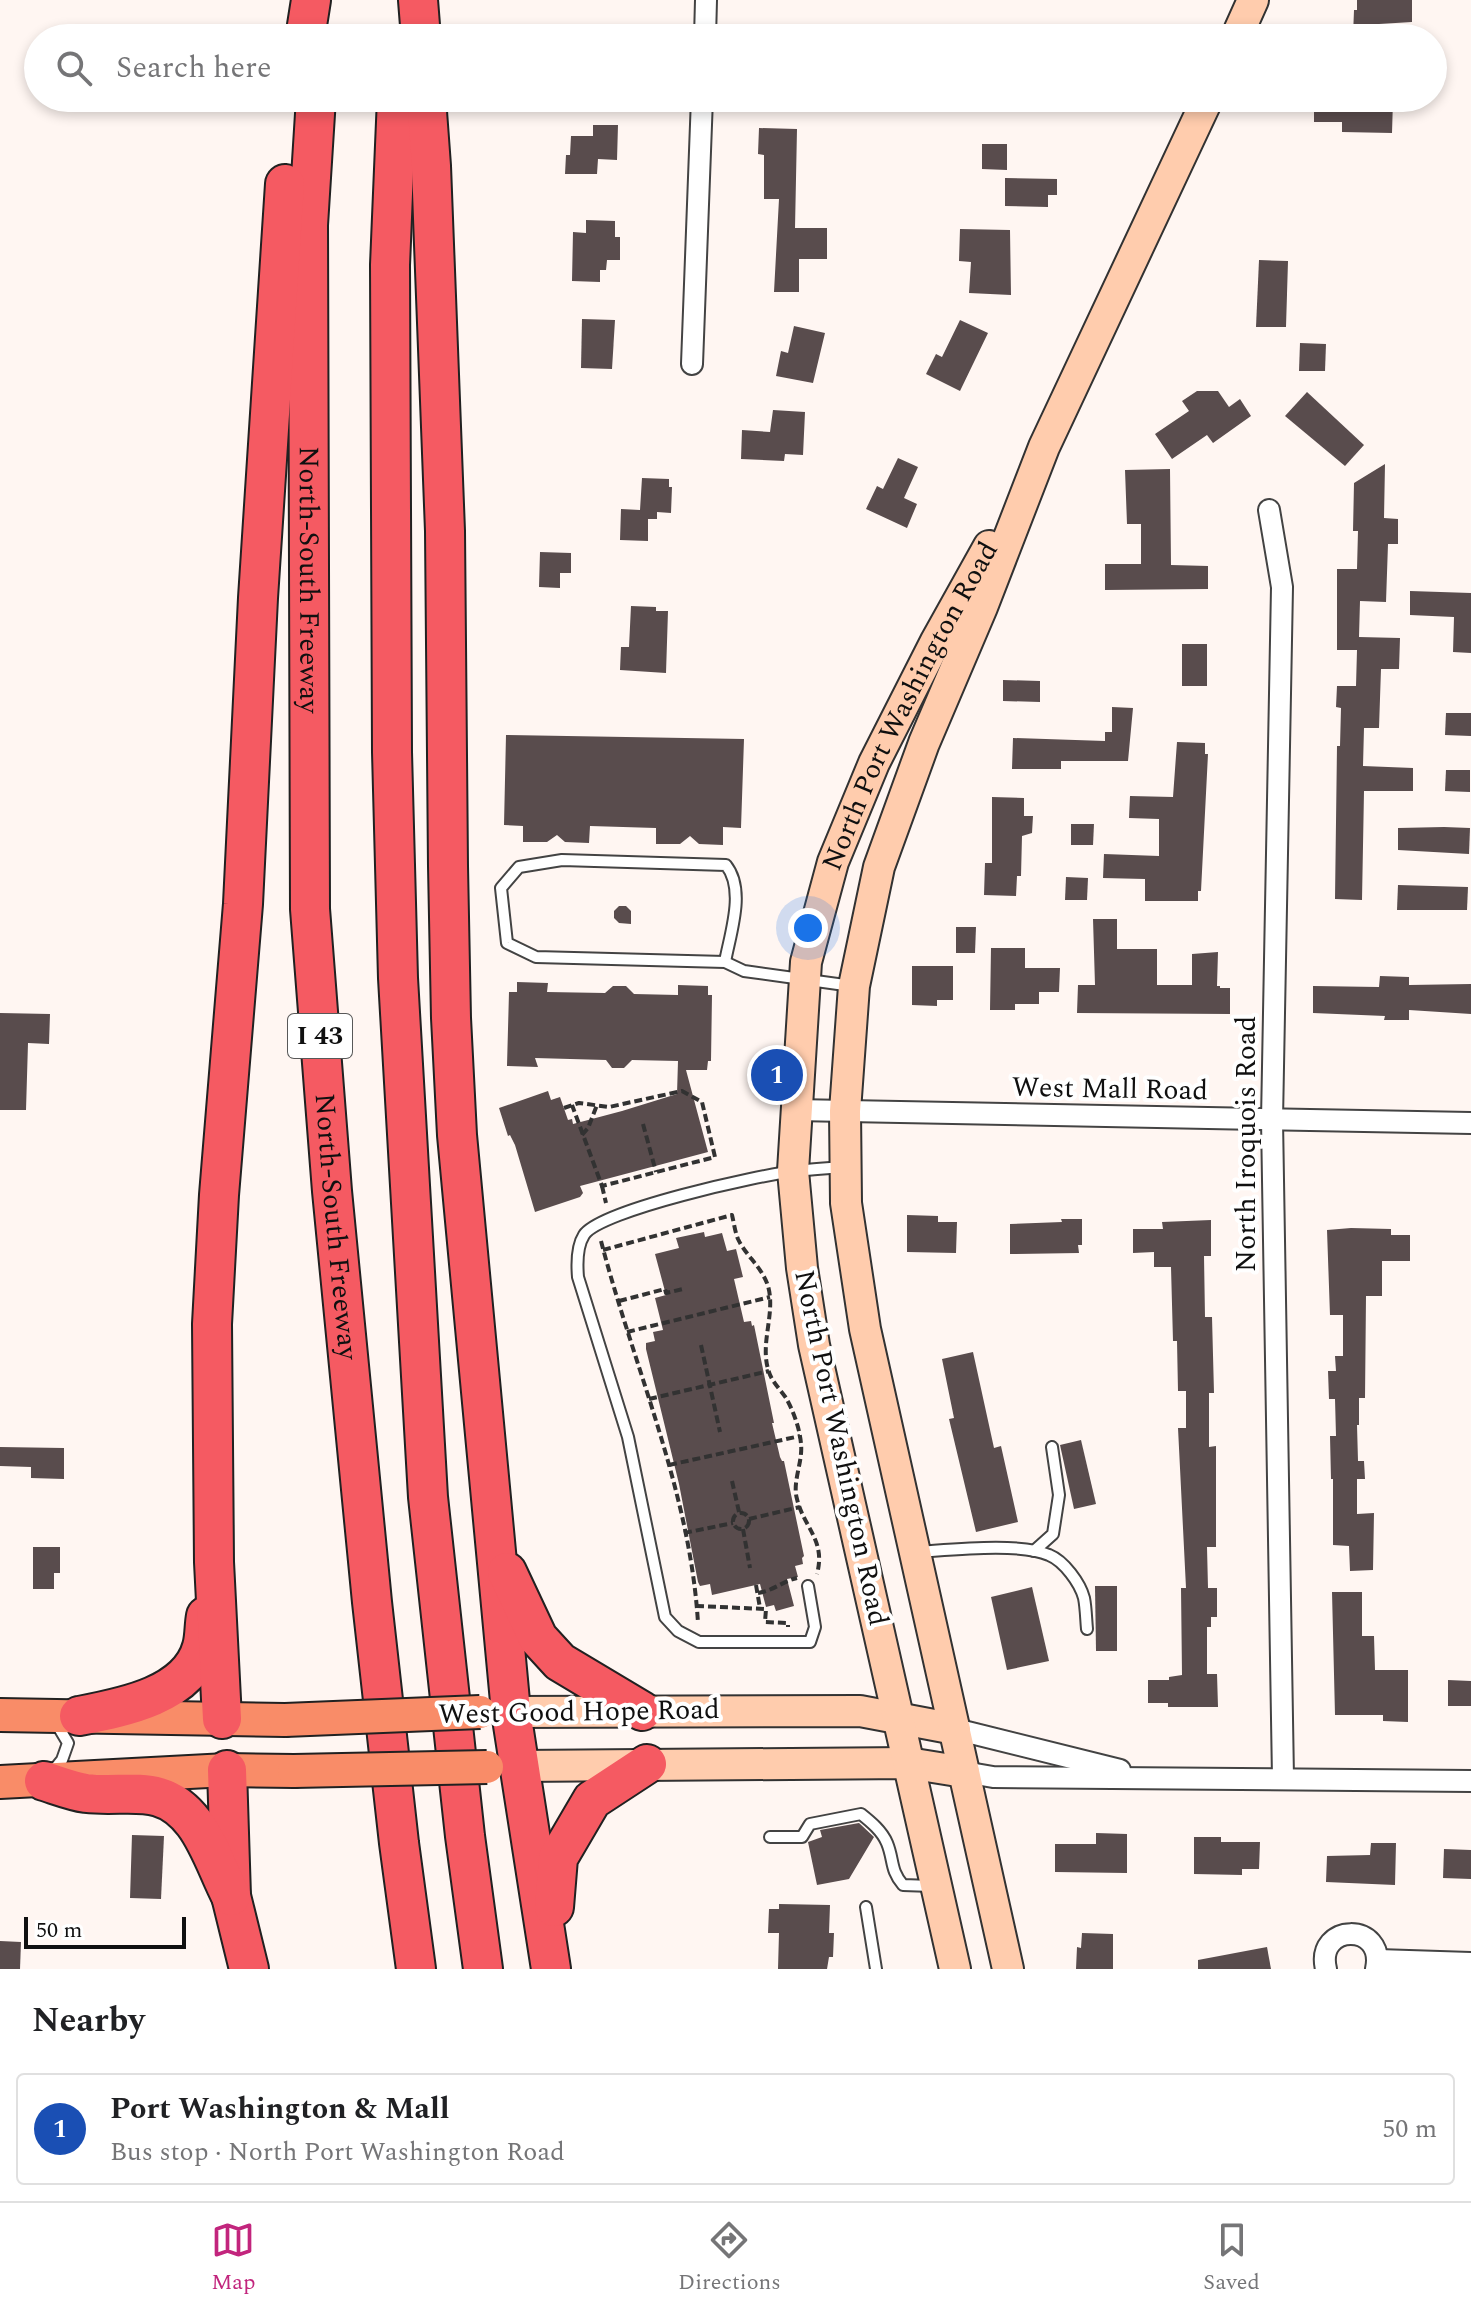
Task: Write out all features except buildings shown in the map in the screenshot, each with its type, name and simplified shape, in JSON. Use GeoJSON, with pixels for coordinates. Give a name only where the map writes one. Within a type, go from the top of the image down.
{"type":"FeatureCollection","features":[{"type":"Feature","properties":{"kind":"highway"},"geometry":{"type":"LineString","coordinates":[[307,24],[311,0]]}},
{"type":"Feature","properties":{"kind":"highway"},"geometry":{"type":"LineString","coordinates":[[321,24],[323,0]]}},
{"type":"Feature","properties":{"kind":"highway"},"geometry":{"type":"LineString","coordinates":[[400,24],[401,0]]}},
{"type":"Feature","properties":{"kind":"highway"},"geometry":{"type":"LineString","coordinates":[[418,0],[420,24]]}},
{"type":"Feature","properties":{"kind":"highway"},"geometry":{"type":"LineString","coordinates":[[222,1719],[214,1562],[212,1324],[219,1195],[243,904],[258,598],[288,139],[293,112]]}},
{"type":"Feature","properties":{"kind":"highway","name":"North-South Freeway"},"geometry":{"type":"LineString","coordinates":[[315,112],[308,225],[310,909],[333,1206],[372,1602],[416,1969]]}},
{"type":"Feature","properties":{"kind":"highway"},"geometry":{"type":"LineString","coordinates":[[396,112],[390,265],[392,752],[398,978],[428,1497],[465,1836],[483,1969]]}},
{"type":"Feature","properties":{"kind":"highway"},"geometry":{"type":"LineString","coordinates":[[427,112],[445,531],[451,1018],[457,1135],[494,1537],[496,1712],[503,1767],[550,1962]]}},
{"type":"Feature","properties":{"kind":"highway"},"geometry":{"type":"LineString","coordinates":[[494,1537],[513,1590],[538,1638],[560,1662],[642,1711]]}},
{"type":"Feature","properties":{"kind":"highway"},"geometry":{"type":"LineString","coordinates":[[64,1716],[134,1704],[173,1685],[191,1670],[202,1647],[214,1562]]}},
{"type":"Feature","properties":{"kind":"highway"},"geometry":{"type":"LineString","coordinates":[[550,1962],[558,1858],[592,1800],[647,1764]]}},
{"type":"Feature","properties":{"kind":"highway"},"geometry":{"type":"LineString","coordinates":[[227,1770],[231,1896],[249,1969]]}},
{"type":"Feature","properties":{"kind":"highway"},"geometry":{"type":"LineString","coordinates":[[44,1781],[85,1793],[139,1792],[174,1803],[197,1827],[231,1896]]}},
{"type":"Feature","properties":{"kind":"main road"},"geometry":{"type":"LineString","coordinates":[[1242,24],[1253,0]]}},
{"type":"Feature","properties":{"kind":"main road","name":"North Port Washington Road"},"geometry":{"type":"LineString","coordinates":[[955,1969],[839,1455],[802,1268],[793,1171],[806,962],[833,862],[874,763],[936,641],[1044,447],[1201,112]]}},
{"type":"Feature","properties":{"kind":"main road","name":"North Port Washington Road"},"geometry":{"type":"LineString","coordinates":[[1008,1969],[865,1329],[846,1203],[845,1111],[854,986],[879,867],[924,743],[982,607],[1044,447]]}},
{"type":"Feature","properties":{"kind":"main road"},"geometry":{"type":"LineString","coordinates":[[839,1455],[891,1444]]}},
{"type":"Feature","properties":{"kind":"main road"},"geometry":{"type":"LineString","coordinates":[[864,1561],[915,1552]]}},
{"type":"Feature","properties":{"kind":"main road","name":"West Good Hope Road"},"geometry":{"type":"LineString","coordinates":[[0,1715],[285,1720],[496,1712],[827,1710],[898,1716],[955,1729]]}},
{"type":"Feature","properties":{"kind":"main road"},"geometry":{"type":"LineString","coordinates":[[222,1719],[227,1770]]}},
{"type":"Feature","properties":{"kind":"main road","name":"West Good Hope Road"},"geometry":{"type":"LineString","coordinates":[[0,1782],[227,1770],[647,1764],[908,1763],[964,1772]]}},
{"type":"Feature","properties":{"kind":"street"},"geometry":{"type":"LineString","coordinates":[[705,24],[706,0]]}},
{"type":"Feature","properties":{"kind":"street"},"geometry":{"type":"LineString","coordinates":[[692,364],[701,112]]}},
{"type":"Feature","properties":{"kind":"street","name":"North Iroquois Road"},"geometry":{"type":"LineString","coordinates":[[1269,510],[1282,587],[1272,1120],[1283,1778]]}},
{"type":"Feature","properties":{"kind":"street","name":"West Mall Road"},"geometry":{"type":"LineString","coordinates":[[795,1110],[1471,1123]]}},
{"type":"Feature","properties":{"kind":"street","name":"West Good Hope Road"},"geometry":{"type":"LineString","coordinates":[[955,1729],[1151,1778]]}},
{"type":"Feature","properties":{"kind":"street","name":"West Good Hope Road"},"geometry":{"type":"LineString","coordinates":[[964,1772],[993,1777],[1471,1781]]}},
{"type":"Feature","properties":{"kind":"street"},"geometry":{"type":"LineString","coordinates":[[1326,1969],[1325,1953],[1329,1945],[1342,1935],[1351,1933],[1367,1938],[1377,1952],[1377,1965],[1471,1963]]}},
{"type":"Feature","properties":{"kind":"lane"},"geometry":{"type":"LineString","coordinates":[[725,962],[736,898],[734,875],[726,865],[562,860],[519,867],[501,888],[507,943],[536,957],[725,962],[744,971],[854,986]]}},
{"type":"Feature","properties":{"kind":"lane"},"geometry":{"type":"LineString","coordinates":[[808,1586],[815,1627],[810,1642],[699,1642],[678,1631],[665,1617],[628,1437],[578,1277],[577,1262],[583,1235],[596,1224],[639,1206],[793,1171],[846,1167]]}},
{"type":"Feature","properties":{"kind":"lane"},"geometry":{"type":"LineString","coordinates":[[1034,1551],[1053,1534],[1059,1495],[1052,1447]]}},
{"type":"Feature","properties":{"kind":"lane"},"geometry":{"type":"LineString","coordinates":[[915,1552],[959,1549],[1034,1551],[1051,1556],[1068,1570],[1084,1596],[1087,1629]]}},
{"type":"Feature","properties":{"kind":"lane"},"geometry":{"type":"LineString","coordinates":[[44,1781],[62,1760],[68,1743],[64,1716]]}},
{"type":"Feature","properties":{"kind":"lane"},"geometry":{"type":"LineString","coordinates":[[770,1837],[802,1837],[810,1824],[861,1814],[876,1826],[887,1843],[895,1876],[903,1885],[936,1886]]}},
{"type":"Feature","properties":{"kind":"lane"},"geometry":{"type":"LineString","coordinates":[[866,1907],[876,1969]]}},
{"type":"Feature","properties":{"kind":"path"},"geometry":{"type":"LineString","coordinates":[[564,1108],[572,1105],[609,1107],[682,1091],[702,1102],[715,1157],[602,1186],[572,1105]]}},
{"type":"Feature","properties":{"kind":"path"},"geometry":{"type":"LineString","coordinates":[[582,1135],[597,1105]]}},
{"type":"Feature","properties":{"kind":"path"},"geometry":{"type":"LineString","coordinates":[[643,1124],[656,1172]]}},
{"type":"Feature","properties":{"kind":"path"},"geometry":{"type":"LineString","coordinates":[[603,1250],[732,1215],[738,1240],[765,1277],[771,1312],[766,1347],[769,1371],[786,1399],[800,1436],[802,1449],[796,1492],[820,1553],[818,1574],[783,1581],[778,1588],[758,1593]]}},
{"type":"Feature","properties":{"kind":"path"},"geometry":{"type":"LineString","coordinates":[[596,1224],[669,1465],[684,1533],[699,1642]]}},
{"type":"Feature","properties":{"kind":"path"},"geometry":{"type":"LineString","coordinates":[[618,1301],[665,1289],[666,1293],[683,1289]]}},
{"type":"Feature","properties":{"kind":"path"},"geometry":{"type":"LineString","coordinates":[[627,1332],[770,1297]]}},
{"type":"Feature","properties":{"kind":"path"},"geometry":{"type":"LineString","coordinates":[[701,1345],[720,1432]]}},
{"type":"Feature","properties":{"kind":"path"},"geometry":{"type":"LineString","coordinates":[[649,1399],[769,1371]]}},
{"type":"Feature","properties":{"kind":"path"},"geometry":{"type":"LineString","coordinates":[[669,1465],[800,1436]]}},
{"type":"Feature","properties":{"kind":"path"},"geometry":{"type":"LineString","coordinates":[[732,1481],[739,1512]]}},
{"type":"Feature","properties":{"kind":"path"},"geometry":{"type":"LineString","coordinates":[[749,1519],[800,1507]]}},
{"type":"Feature","properties":{"kind":"path"},"geometry":{"type":"LineString","coordinates":[[739,1512],[745,1513],[749,1519],[749,1524],[743,1529]]}},
{"type":"Feature","properties":{"kind":"path"},"geometry":{"type":"LineString","coordinates":[[739,1512],[733,1523],[743,1529]]}},
{"type":"Feature","properties":{"kind":"path"},"geometry":{"type":"LineString","coordinates":[[684,1533],[733,1523]]}},
{"type":"Feature","properties":{"kind":"path"},"geometry":{"type":"LineString","coordinates":[[743,1529],[750,1568]]}},
{"type":"Feature","properties":{"kind":"path"},"geometry":{"type":"LineString","coordinates":[[756,1585],[760,1608]]}},
{"type":"Feature","properties":{"kind":"path"},"geometry":{"type":"LineString","coordinates":[[696,1606],[766,1609],[765,1622],[788,1623],[786,1642]]}},
{"type":"Feature","properties":{"kind":"place","name":"Port Washington & Mall"},"geometry":{"type":"Point","coordinates":[777,1075]}}]}
